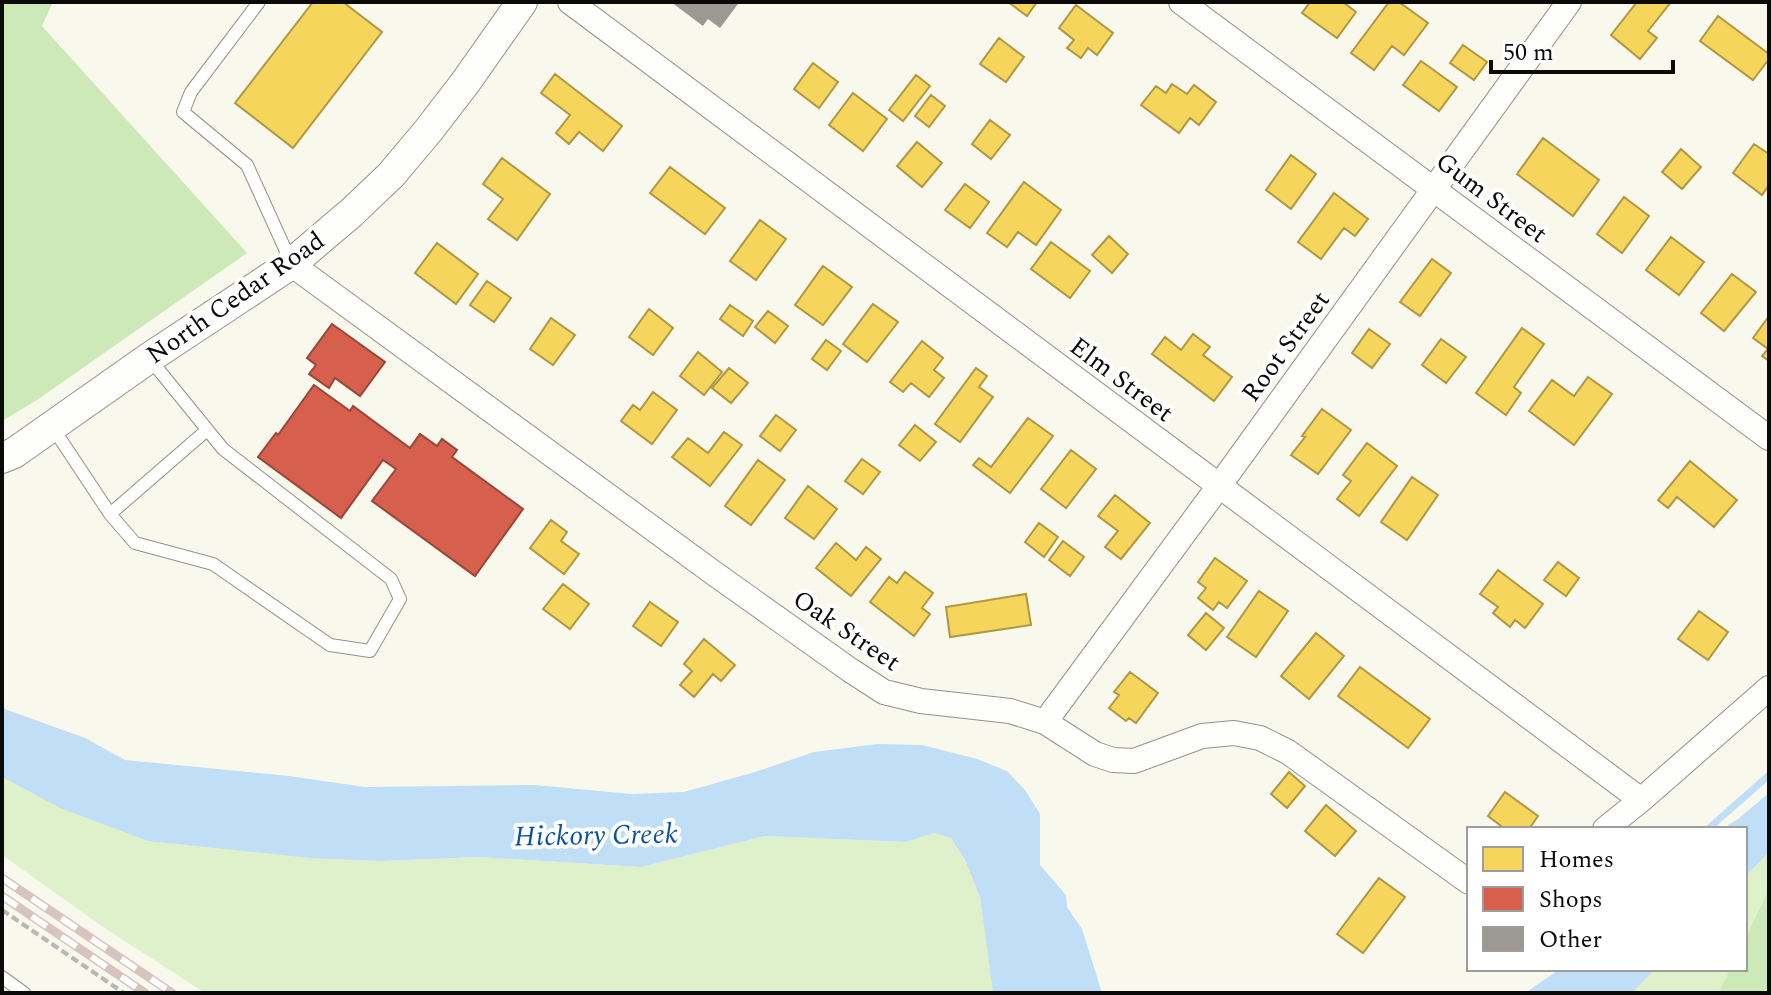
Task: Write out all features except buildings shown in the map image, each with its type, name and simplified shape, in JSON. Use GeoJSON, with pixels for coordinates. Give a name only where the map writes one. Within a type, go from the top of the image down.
{"type":"FeatureCollection","features":[{"type":"Feature","properties":{"kind":"street","name":"North Cedar Road"},"geometry":{"type":"LineString","coordinates":[[6,461],[149,358],[291,264],[351,213],[391,175],[428,131],[522,2]]}},
{"type":"Feature","properties":{"kind":"street","name":"Elm Street"},"geometry":{"type":"LineString","coordinates":[[570,2],[1641,800]]}},
{"type":"Feature","properties":{"kind":"street","name":"Gum Street"},"geometry":{"type":"LineString","coordinates":[[1181,2],[1769,438]]}},
{"type":"Feature","properties":{"kind":"street","name":"Root Street"},"geometry":{"type":"LineString","coordinates":[[1045,722],[1569,2]]}},
{"type":"Feature","properties":{"kind":"street","name":"Oak Street"},"geometry":{"type":"LineString","coordinates":[[291,264],[715,574],[884,692],[921,701],[1010,711],[1045,722],[1095,754],[1113,760],[1134,761],[1202,736],[1234,733],[1260,738],[1288,752],[1467,881]]}},
{"type":"Feature","properties":{"kind":"street"},"geometry":{"type":"LineString","coordinates":[[1607,827],[1769,688]]}},
{"type":"Feature","properties":{"kind":"lane"},"geometry":{"type":"LineString","coordinates":[[259,2],[191,92],[183,112],[247,165],[291,264]]}},
{"type":"Feature","properties":{"kind":"lane"},"geometry":{"type":"LineString","coordinates":[[51,426],[110,514],[135,543],[213,564],[330,645],[370,651],[400,599],[391,579],[223,449],[149,358]]}},
{"type":"Feature","properties":{"kind":"lane"},"geometry":{"type":"LineString","coordinates":[[110,514],[207,430]]}},
{"type":"Feature","properties":{"kind":"lane"},"geometry":{"type":"LineString","coordinates":[[2,977],[24,993]]}},
{"type":"Feature","properties":{"kind":"path"},"geometry":{"type":"LineString","coordinates":[[2,910],[124,993]]}},
{"type":"Feature","properties":{"kind":"green space"},"geometry":{"type":"Polygon","coordinates":[[[2,2],[53,2],[42,26],[247,253],[37,400],[2,421],[2,2]]]}},
{"type":"Feature","properties":{"kind":"green space"},"geometry":{"type":"Polygon","coordinates":[[[2,777],[60,808],[383,861],[478,857],[641,867],[765,836],[906,842],[934,833],[951,838],[965,860],[980,897],[993,993],[205,993],[103,927],[2,855],[2,777]]]}},
{"type":"Feature","properties":{"kind":"green space"},"geometry":{"type":"Polygon","coordinates":[[[1769,852],[1769,889],[1747,935],[1747,875],[1769,852]]]}},
{"type":"Feature","properties":{"kind":"green space"},"geometry":{"type":"Polygon","coordinates":[[[1769,889],[1769,993],[1718,993],[1729,971],[1747,971],[1747,935],[1769,889]]]}},
{"type":"Feature","properties":{"kind":"green space"},"geometry":{"type":"Polygon","coordinates":[[[1653,971],[1729,971],[1718,993],[1632,993],[1653,971]]]}},
{"type":"Feature","properties":{"kind":"water"},"geometry":{"type":"Polygon","coordinates":[[[2,708],[85,738],[125,760],[289,776],[365,787],[535,785],[631,794],[684,792],[814,752],[877,744],[922,745],[977,759],[1007,771],[1025,790],[1040,814],[1040,865],[1066,895],[1067,907],[1082,929],[1102,993],[993,993],[980,897],[965,860],[951,838],[934,833],[906,842],[765,836],[641,867],[478,857],[383,861],[311,858],[148,841],[60,808],[2,777],[2,708]]]}},
{"type":"Feature","properties":{"kind":"water"},"geometry":{"type":"Polygon","coordinates":[[[1769,793],[1769,852],[1747,875],[1747,827],[1725,827],[1769,793]]]}},
{"type":"Feature","properties":{"kind":"water"},"geometry":{"type":"Polygon","coordinates":[[[1557,971],[1653,971],[1632,993],[1525,993],[1557,971]]]}},
{"type":"Feature","properties":{"kind":"waterway","name":"Hickory Creek"},"geometry":{"type":"LineString","coordinates":[[1710,827],[1769,775]]}},
{"type":"Feature","properties":{"kind":"railway"},"geometry":{"type":"LineString","coordinates":[[2,878],[172,993]]}},
{"type":"Feature","properties":{"kind":"railway"},"geometry":{"type":"LineString","coordinates":[[2,896],[145,993]]}}]}
